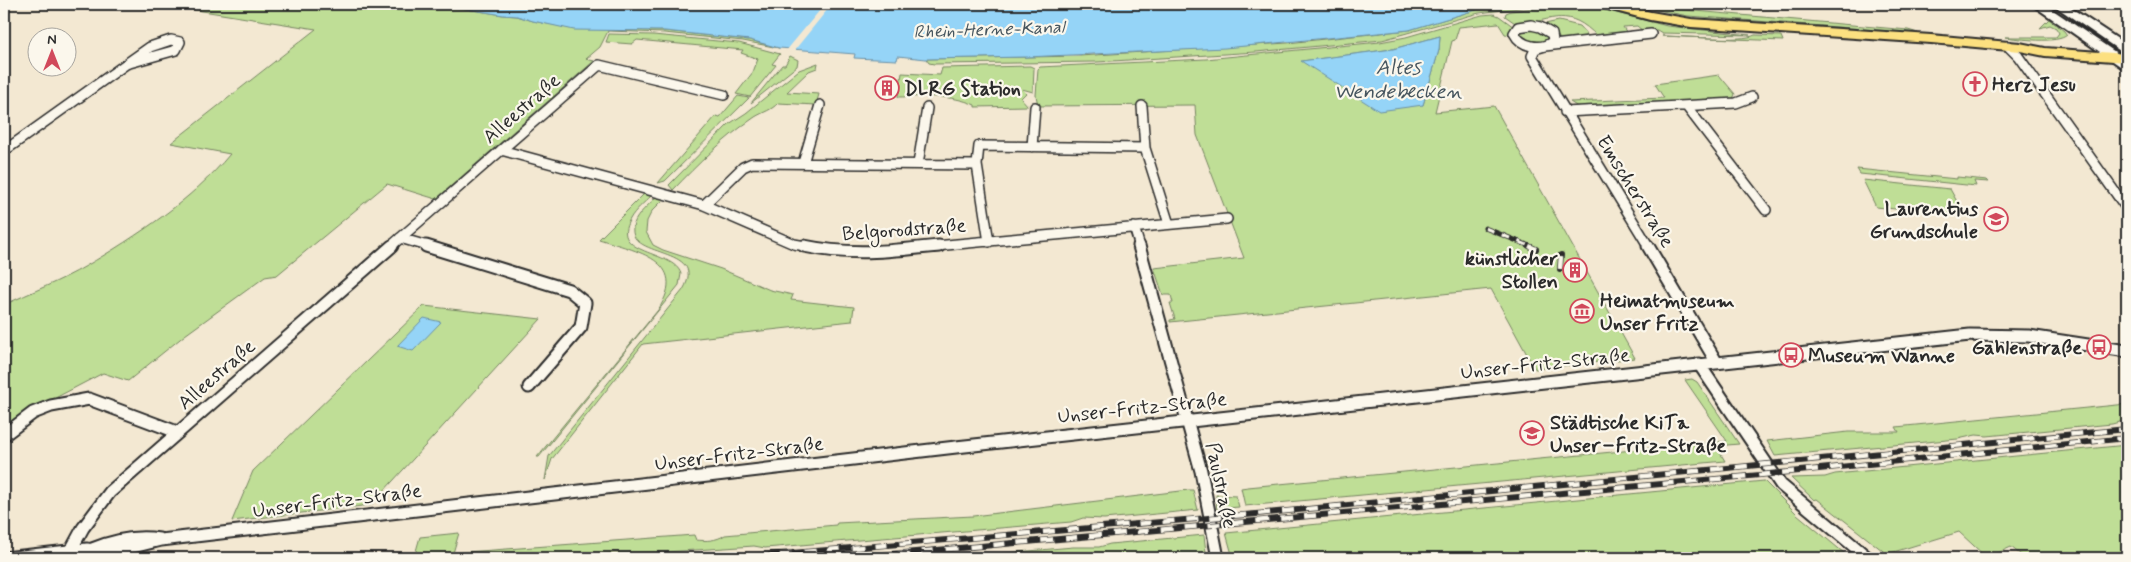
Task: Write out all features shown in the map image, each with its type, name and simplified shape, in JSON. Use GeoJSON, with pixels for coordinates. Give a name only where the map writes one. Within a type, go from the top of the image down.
{"type":"FeatureCollection","features":[{"type":"Feature","properties":{"kind":"main road"},"geometry":{"type":"LineString","coordinates":[[1604,4],[1650,16],[1706,24],[2014,46],[2045,52],[2124,52]]}},
{"type":"Feature","properties":{"kind":"main road"},"geometry":{"type":"LineString","coordinates":[[2037,4],[2100,47]]}},
{"type":"Feature","properties":{"kind":"main road"},"geometry":{"type":"LineString","coordinates":[[2058,4],[2124,52],[2127,65]]}},
{"type":"Feature","properties":{"kind":"main road"},"geometry":{"type":"LineString","coordinates":[[2014,46],[2039,44],[2100,47],[2124,52]]}},
{"type":"Feature","properties":{"kind":"street","name":"Emscherstraße"},"geometry":{"type":"LineString","coordinates":[[1651,34],[1545,46],[1536,49],[1532,56],[1680,298],[1717,363]]}},
{"type":"Feature","properties":{"kind":"street"},"geometry":{"type":"LineString","coordinates":[[4,151],[126,64],[158,43],[171,40],[180,42],[176,50],[170,53],[126,64]]}},
{"type":"Feature","properties":{"kind":"street"},"geometry":{"type":"LineString","coordinates":[[2014,46],[2018,56],[2127,210]]}},
{"type":"Feature","properties":{"kind":"street","name":"Alleestraße"},"geometry":{"type":"LineString","coordinates":[[71,550],[83,528],[110,492],[599,65],[724,95]]}},
{"type":"Feature","properties":{"kind":"street"},"geometry":{"type":"LineString","coordinates":[[1565,112],[1687,107],[1736,103],[1752,97]]}},
{"type":"Feature","properties":{"kind":"street"},"geometry":{"type":"LineString","coordinates":[[803,164],[820,106]]}},
{"type":"Feature","properties":{"kind":"street"},"geometry":{"type":"LineString","coordinates":[[1142,106],[1146,148],[1169,224]]}},
{"type":"Feature","properties":{"kind":"street"},"geometry":{"type":"LineString","coordinates":[[1032,147],[1035,107]]}},
{"type":"Feature","properties":{"kind":"street"},"geometry":{"type":"LineString","coordinates":[[1687,107],[1766,210]]}},
{"type":"Feature","properties":{"kind":"street"},"geometry":{"type":"LineString","coordinates":[[918,164],[927,108]]}},
{"type":"Feature","properties":{"kind":"street"},"geometry":{"type":"LineString","coordinates":[[988,242],[977,165],[979,146],[1146,148]]}},
{"type":"Feature","properties":{"kind":"street","name":"Belgorodstraße"},"geometry":{"type":"LineString","coordinates":[[501,150],[704,205],[787,241],[828,251],[866,254],[1227,219]]}},
{"type":"Feature","properties":{"kind":"street"},"geometry":{"type":"LineString","coordinates":[[704,205],[747,165],[977,165]]}},
{"type":"Feature","properties":{"kind":"street"},"geometry":{"type":"LineString","coordinates":[[1134,227],[1188,421]]}},
{"type":"Feature","properties":{"kind":"street"},"geometry":{"type":"LineString","coordinates":[[400,238],[569,290],[586,303],[582,327],[529,387]]}},
{"type":"Feature","properties":{"kind":"street","name":"Unser-Fritz-Straße"},"geometry":{"type":"LineString","coordinates":[[4,558],[71,550],[117,551],[161,540],[1188,421],[1986,334],[2025,335],[2127,351]]}},
{"type":"Feature","properties":{"kind":"street"},"geometry":{"type":"LineString","coordinates":[[1699,364],[1781,485],[1868,558]]}},
{"type":"Feature","properties":{"kind":"street"},"geometry":{"type":"LineString","coordinates":[[4,435],[33,414],[51,406],[90,399],[177,432]]}},
{"type":"Feature","properties":{"kind":"street","name":"Paulstraße"},"geometry":{"type":"LineString","coordinates":[[1188,421],[1201,471],[1218,558]]}},
{"type":"Feature","properties":{"kind":"green space"},"geometry":{"type":"Polygon","coordinates":[[[198,4],[436,4],[517,16],[574,29],[665,31],[750,40],[779,48],[743,41],[664,33],[608,31],[600,47],[586,59],[594,61],[436,199],[387,184],[277,275],[265,277],[185,335],[128,381],[103,373],[38,407],[4,430],[4,305],[86,266],[144,230],[199,187],[230,154],[171,143],[316,29],[190,9],[198,4]]]}},
{"type":"Feature","properties":{"kind":"green space"},"geometry":{"type":"Polygon","coordinates":[[[1551,4],[1479,13],[1382,40],[1256,52],[1097,62],[934,64],[929,63],[926,59],[1079,56],[1287,43],[1409,30],[1479,9],[1551,4]]]}},
{"type":"Feature","properties":{"kind":"green space"},"geometry":{"type":"Polygon","coordinates":[[[1567,4],[1583,4],[1667,26],[1750,35],[1662,33],[1657,30],[1643,31],[1637,26],[1623,27],[1627,33],[1598,37],[1578,21],[1569,18],[1551,18],[1518,25],[1505,16],[1506,13],[1511,11],[1567,4]]]}},
{"type":"Feature","properties":{"kind":"green space"},"geometry":{"type":"Polygon","coordinates":[[[1627,4],[1649,4],[1684,10],[1908,30],[1918,33],[1688,16],[1627,4]]]}},
{"type":"Feature","properties":{"kind":"green space"},"geometry":{"type":"Polygon","coordinates":[[[1494,14],[1499,16],[1514,27],[1511,35],[1505,34],[1498,23],[1459,27],[1455,40],[1452,41],[1435,112],[1494,106],[1635,358],[1535,369],[1491,289],[1170,322],[1170,320],[1175,319],[1170,303],[1173,303],[1171,295],[1163,295],[1154,268],[1244,258],[1197,135],[1195,105],[1038,106],[1036,95],[1038,69],[1040,67],[1206,59],[1380,42],[1406,37],[1482,15],[1494,14]],[[1440,36],[1393,49],[1302,61],[1423,105],[1439,50],[1440,36]]]}},
{"type":"Feature","properties":{"kind":"green space"},"geometry":{"type":"Polygon","coordinates":[[[2049,19],[2067,35],[2062,38],[2047,40],[2005,37],[2056,37],[2059,33],[2056,28],[2050,25],[2040,28],[2049,19]]]}},
{"type":"Feature","properties":{"kind":"green space"},"geometry":{"type":"Polygon","coordinates":[[[1559,21],[1579,26],[1590,38],[1561,41],[1556,33],[1540,25],[1559,21]]]}},
{"type":"Feature","properties":{"kind":"green space"},"geometry":{"type":"Polygon","coordinates":[[[1532,28],[1547,33],[1549,40],[1534,44],[1521,37],[1522,31],[1532,28]]]}},
{"type":"Feature","properties":{"kind":"green space"},"geometry":{"type":"Polygon","coordinates":[[[609,34],[653,35],[739,43],[780,54],[772,64],[776,65],[750,97],[736,94],[753,72],[758,59],[741,53],[743,50],[637,40],[632,44],[606,42],[609,34]]]}},
{"type":"Feature","properties":{"kind":"green space"},"geometry":{"type":"Polygon","coordinates":[[[1755,35],[1781,36],[1783,41],[1716,38],[1738,38],[1755,35]]]}},
{"type":"Feature","properties":{"kind":"green space"},"geometry":{"type":"Polygon","coordinates":[[[790,56],[798,60],[797,66],[751,103],[782,65],[785,65],[790,56]]]}},
{"type":"Feature","properties":{"kind":"green space"},"geometry":{"type":"Polygon","coordinates":[[[818,63],[817,68],[809,71],[787,92],[819,94],[816,105],[778,103],[755,117],[722,142],[673,190],[669,185],[729,124],[746,113],[799,70],[818,63]]]}},
{"type":"Feature","properties":{"kind":"green space"},"geometry":{"type":"Polygon","coordinates":[[[1030,66],[1034,68],[1033,92],[1022,89],[1026,93],[1021,98],[1028,106],[975,107],[975,105],[966,101],[956,99],[898,97],[902,73],[940,75],[942,68],[1030,66]]]}},
{"type":"Feature","properties":{"kind":"green space"},"geometry":{"type":"Polygon","coordinates":[[[1719,75],[1735,94],[1733,99],[1578,107],[1570,102],[1664,98],[1655,84],[1719,75]]]}},
{"type":"Feature","properties":{"kind":"green space"},"geometry":{"type":"Polygon","coordinates":[[[738,96],[749,98],[665,181],[658,183],[716,116],[720,117],[738,96]]]}},
{"type":"Feature","properties":{"kind":"green space"},"geometry":{"type":"Polygon","coordinates":[[[1857,169],[1957,179],[1957,177],[1987,180],[1989,182],[1974,181],[1976,186],[1860,174],[1857,169]]]}},
{"type":"Feature","properties":{"kind":"green space"},"geometry":{"type":"Polygon","coordinates":[[[1863,180],[1950,189],[1965,216],[1876,207],[1863,180]]]}},
{"type":"Feature","properties":{"kind":"green space"},"geometry":{"type":"Polygon","coordinates":[[[644,194],[651,196],[630,219],[626,231],[628,239],[635,246],[676,266],[681,274],[679,285],[539,457],[537,457],[658,310],[666,293],[668,280],[663,269],[654,260],[628,248],[599,239],[644,194]]]}},
{"type":"Feature","properties":{"kind":"green space"},"geometry":{"type":"Polygon","coordinates":[[[656,197],[664,199],[652,211],[647,221],[646,232],[653,245],[721,269],[770,290],[793,295],[791,300],[854,307],[852,321],[643,344],[552,459],[545,480],[549,456],[683,290],[688,275],[685,265],[676,258],[640,243],[634,235],[634,224],[640,213],[656,197]]]}},
{"type":"Feature","properties":{"kind":"green space"},"geometry":{"type":"Polygon","coordinates":[[[424,306],[541,319],[371,505],[232,521],[253,471],[424,306]]]}},
{"type":"Feature","properties":{"kind":"green space"},"geometry":{"type":"Polygon","coordinates":[[[1692,379],[1697,382],[1739,444],[1716,446],[1725,461],[1245,506],[1241,488],[1727,441],[1685,380],[1692,379]]]}},
{"type":"Feature","properties":{"kind":"green space"},"geometry":{"type":"Polygon","coordinates":[[[2127,404],[2127,420],[2112,424],[1987,436],[1976,435],[1958,439],[1775,456],[1767,441],[1848,432],[1899,432],[1896,427],[2127,404]]]}},
{"type":"Feature","properties":{"kind":"green space"},"geometry":{"type":"Polygon","coordinates":[[[2127,445],[2127,558],[2025,558],[2011,547],[1987,558],[1959,532],[1887,554],[1817,499],[1814,500],[1791,478],[1825,477],[1835,474],[2127,445]]]}},
{"type":"Feature","properties":{"kind":"green space"},"geometry":{"type":"Polygon","coordinates":[[[1764,481],[1797,514],[1850,558],[1233,558],[1226,533],[1764,481]]]}},
{"type":"Feature","properties":{"kind":"green space"},"geometry":{"type":"Polygon","coordinates":[[[1193,490],[1198,510],[1104,519],[1083,518],[1071,522],[765,548],[754,546],[556,558],[414,558],[420,537],[459,533],[453,553],[694,535],[696,540],[707,540],[725,535],[836,525],[837,523],[973,516],[1193,490]]]}},
{"type":"Feature","properties":{"kind":"green space"},"geometry":{"type":"Polygon","coordinates":[[[1216,495],[1236,496],[1239,507],[1217,509],[1216,495]]]}},
{"type":"Feature","properties":{"kind":"green space"},"geometry":{"type":"Polygon","coordinates":[[[1204,535],[1206,552],[1194,558],[952,558],[1073,547],[1099,547],[1110,544],[1204,535]]]}},
{"type":"Feature","properties":{"kind":"water","name":"Rhein-Herne-Kanal"},"geometry":{"type":"Polygon","coordinates":[[[436,4],[1532,4],[1479,9],[1409,30],[1225,48],[1027,57],[926,59],[898,56],[897,60],[854,58],[855,54],[779,48],[750,40],[665,31],[574,30],[517,16],[436,4]]]}},
{"type":"Feature","properties":{"kind":"water","name":"Altes Wendebecken"},"geometry":{"type":"Polygon","coordinates":[[[1440,36],[1439,50],[1423,105],[1379,111],[1301,61],[1393,49],[1440,36]]]}},
{"type":"Feature","properties":{"kind":"water"},"geometry":{"type":"Polygon","coordinates":[[[424,318],[441,322],[413,351],[397,346],[424,318]]]}},
{"type":"Feature","properties":{"kind":"pier"},"geometry":{"type":"Polygon","coordinates":[[[825,4],[832,4],[793,52],[786,51],[825,4]]]}},
{"type":"Feature","properties":{"kind":"railway"},"geometry":{"type":"LineString","coordinates":[[1485,228],[1532,247]]}},
{"type":"Feature","properties":{"kind":"railway"},"geometry":{"type":"LineString","coordinates":[[1529,246],[1536,249]]}},
{"type":"Feature","properties":{"kind":"railway"},"geometry":{"type":"LineString","coordinates":[[1560,269],[1561,255]]}},
{"type":"Feature","properties":{"kind":"railway"},"geometry":{"type":"LineString","coordinates":[[732,558],[1256,514],[2127,429]]}},
{"type":"Feature","properties":{"kind":"railway"},"geometry":{"type":"LineString","coordinates":[[850,558],[1760,475],[2127,438]]}},
{"type":"Feature","properties":{"kind":"place","name":"Herz Jesu"},"geometry":{"type":"Point","coordinates":[1975,84]}},
{"type":"Feature","properties":{"kind":"place","name":"DLRG Station"},"geometry":{"type":"Point","coordinates":[887,88]}},
{"type":"Feature","properties":{"kind":"place","name":"Laurentius Grundschule"},"geometry":{"type":"Point","coordinates":[1996,219]}},
{"type":"Feature","properties":{"kind":"place","name":"künstlicher Stollen"},"geometry":{"type":"Point","coordinates":[1575,270]}},
{"type":"Feature","properties":{"kind":"place","name":"Heimatmuseum Unser Fritz"},"geometry":{"type":"Point","coordinates":[1582,311]}},
{"type":"Feature","properties":{"kind":"place","name":"Gahlenstraße"},"geometry":{"type":"Point","coordinates":[2099,347]}},
{"type":"Feature","properties":{"kind":"place","name":"Museum Wanne"},"geometry":{"type":"Point","coordinates":[1791,355]}},
{"type":"Feature","properties":{"kind":"place","name":"Städtische KiTa Unser–Fritz-Straße"},"geometry":{"type":"Point","coordinates":[1532,433]}}]}
